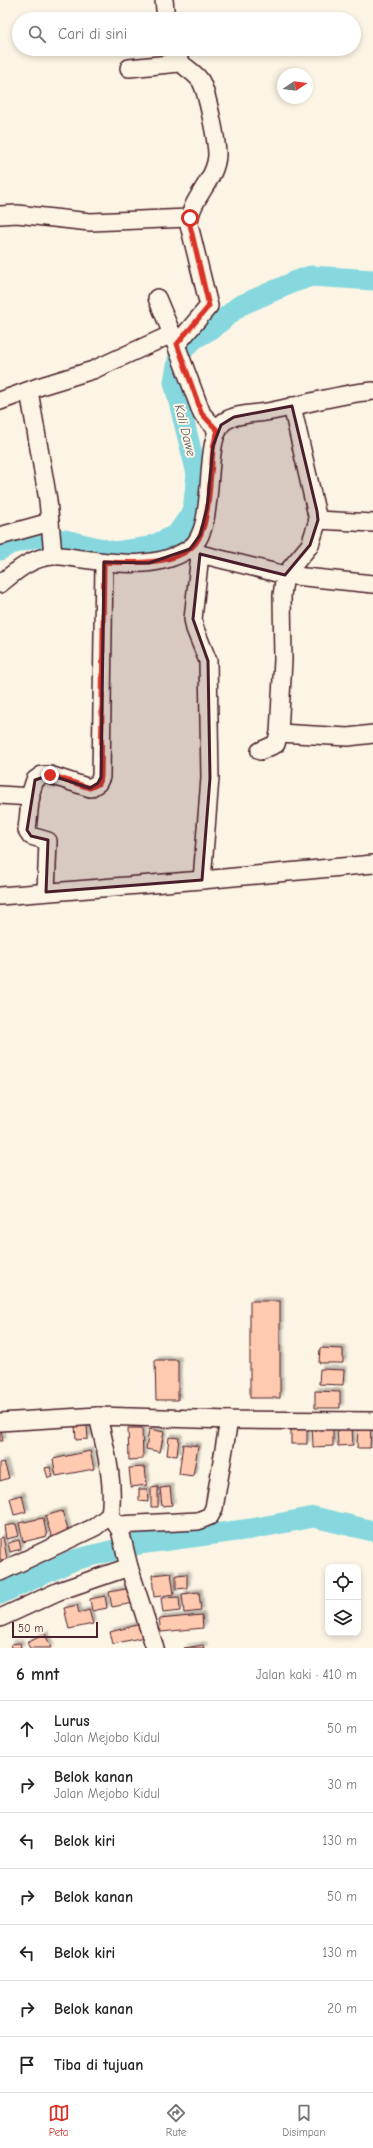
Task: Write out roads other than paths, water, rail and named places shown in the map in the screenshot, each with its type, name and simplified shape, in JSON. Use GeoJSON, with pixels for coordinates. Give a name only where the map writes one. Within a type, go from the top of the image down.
{"type":"FeatureCollection","features":[{"type":"Feature","properties":{"kind":"street"},"geometry":{"type":"LineString","coordinates":[[164,0],[165,12]]}},
{"type":"Feature","properties":{"kind":"street"},"geometry":{"type":"LineString","coordinates":[[0,401],[93,370],[174,339],[209,306],[190,225],[192,208],[213,169],[217,154],[205,88],[196,74],[176,56],[129,68]]}},
{"type":"Feature","properties":{"kind":"street"},"geometry":{"type":"LineString","coordinates":[[0,216],[17,214],[90,222],[190,218]]}},
{"type":"Feature","properties":{"kind":"street"},"geometry":{"type":"LineString","coordinates":[[157,298],[184,362],[202,414],[218,431]]}},
{"type":"Feature","properties":{"kind":"street"},"geometry":{"type":"LineString","coordinates":[[0,584],[21,567],[39,559],[51,538],[48,500],[29,391]]}},
{"type":"Feature","properties":{"kind":"street"},"geometry":{"type":"LineString","coordinates":[[202,880],[210,778],[208,662],[194,630],[195,551],[207,508],[213,446],[218,431],[225,421],[234,417],[292,406],[342,394],[373,391]]}},
{"type":"Feature","properties":{"kind":"street"},"geometry":{"type":"LineString","coordinates":[[260,751],[276,744],[279,733],[283,660],[282,595],[285,575],[310,545],[318,520],[292,406]]}},
{"type":"Feature","properties":{"kind":"street"},"geometry":{"type":"LineString","coordinates":[[318,520],[373,523]]}},
{"type":"Feature","properties":{"kind":"street"},"geometry":{"type":"LineString","coordinates":[[0,536],[51,538],[104,562],[149,564],[195,551],[285,575],[373,584]]}},
{"type":"Feature","properties":{"kind":"street"},"geometry":{"type":"LineString","coordinates":[[46,892],[48,841],[31,836],[27,830],[35,780],[42,775],[50,775],[90,788],[98,784],[101,777],[104,562]]}},
{"type":"Feature","properties":{"kind":"street"},"geometry":{"type":"LineString","coordinates":[[279,733],[348,737],[373,734]]}},
{"type":"Feature","properties":{"kind":"street"},"geometry":{"type":"LineString","coordinates":[[0,795],[31,798]]}},
{"type":"Feature","properties":{"kind":"street"},"geometry":{"type":"LineString","coordinates":[[0,896],[202,880],[373,864]]}},
{"type":"Feature","properties":{"kind":"street"},"geometry":{"type":"LineString","coordinates":[[98,1416],[108,1462],[116,1523],[154,1648]]}},
{"type":"Feature","properties":{"kind":"street"},"geometry":{"type":"LineString","coordinates":[[0,1422],[98,1416],[229,1420],[373,1421]]}},
{"type":"Feature","properties":{"kind":"street"},"geometry":{"type":"LineString","coordinates":[[0,1572],[95,1527],[116,1523],[198,1521],[210,1516],[214,1508],[229,1420]]}},
{"type":"Feature","properties":{"kind":"street"},"geometry":{"type":"LineString","coordinates":[[0,1618],[127,1562]]}},
{"type":"Feature","properties":{"kind":"waterway","name":"Kali Dawe"},"geometry":{"type":"LineString","coordinates":[[0,550],[10,544],[36,537],[65,540],[114,552],[150,547],[177,534],[193,511],[197,474],[174,382],[179,354],[194,339],[213,328],[239,306],[294,282],[311,276],[373,280]]}},
{"type":"Feature","properties":{"kind":"waterway"},"geometry":{"type":"LineString","coordinates":[[0,1594],[74,1560],[139,1544],[251,1529],[314,1517],[373,1531]]}}]}
